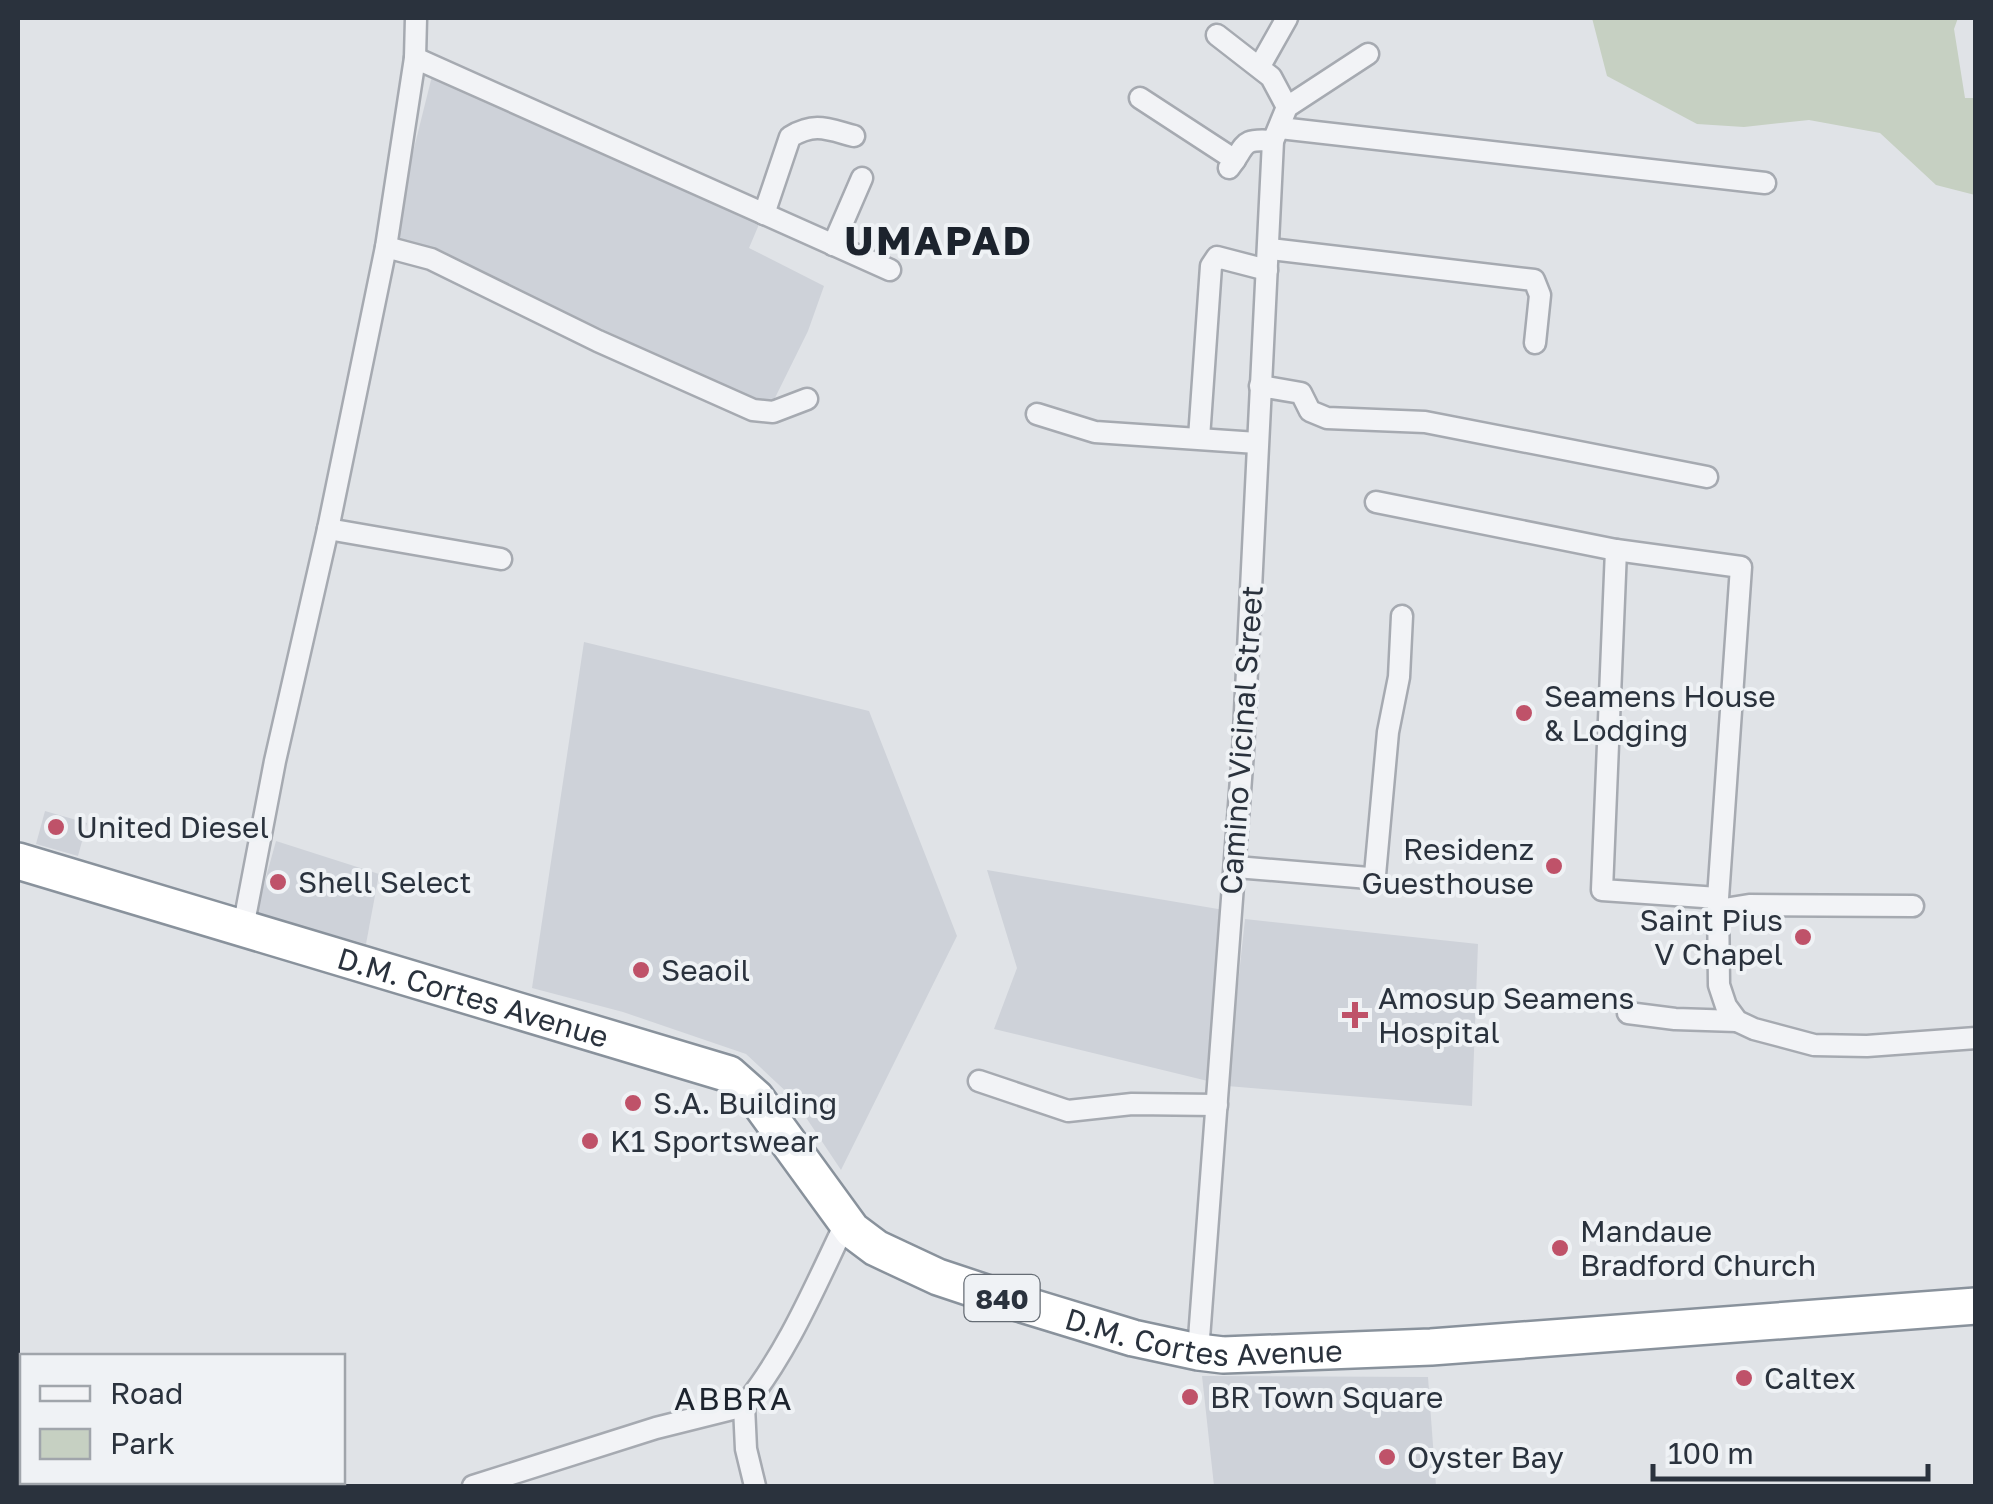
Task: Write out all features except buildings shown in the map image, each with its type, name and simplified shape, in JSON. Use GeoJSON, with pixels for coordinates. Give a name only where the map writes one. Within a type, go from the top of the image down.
{"type":"FeatureCollection","features":[{"type":"Feature","properties":{"kind":"highway","name":"D.M. Cortes Avenue"},"geometry":{"type":"LineString","coordinates":[[18,861],[728,1074],[756,1098],[846,1222],[876,1248],[938,1277],[1133,1338],[1223,1355],[1431,1347],[1976,1306]]}},
{"type":"Feature","properties":{"kind":"street"},"geometry":{"type":"LineString","coordinates":[[243,928],[275,760],[386,247],[415,58],[416,18]]}},
{"type":"Feature","properties":{"kind":"street"},"geometry":{"type":"LineString","coordinates":[[1260,66],[1286,18]]}},
{"type":"Feature","properties":{"kind":"street"},"geometry":{"type":"LineString","coordinates":[[1216,35],[1260,66],[1283,95],[1286,107],[1368,54]]}},
{"type":"Feature","properties":{"kind":"street"},"geometry":{"type":"LineString","coordinates":[[415,58],[890,270]]}},
{"type":"Feature","properties":{"kind":"street"},"geometry":{"type":"LineString","coordinates":[[1140,98],[1232,164],[1244,143],[1276,134],[1765,183]]}},
{"type":"Feature","properties":{"kind":"street","name":"Camino Vicinal Street"},"geometry":{"type":"LineString","coordinates":[[1198,1352],[1220,1028],[1236,867],[1276,134],[1286,107]]}},
{"type":"Feature","properties":{"kind":"street"},"geometry":{"type":"LineString","coordinates":[[764,214],[790,137],[817,126],[854,136]]}},
{"type":"Feature","properties":{"kind":"street"},"geometry":{"type":"LineString","coordinates":[[833,245],[862,178]]}},
{"type":"Feature","properties":{"kind":"street"},"geometry":{"type":"LineString","coordinates":[[386,247],[431,259],[598,341],[753,410],[773,412],[807,399]]}},
{"type":"Feature","properties":{"kind":"street"},"geometry":{"type":"LineString","coordinates":[[1199,438],[1211,266],[1217,257],[1534,280],[1540,296],[1535,344]]}},
{"type":"Feature","properties":{"kind":"street"},"geometry":{"type":"LineString","coordinates":[[1260,386],[1301,393],[1310,411],[1326,418],[1424,422],[1707,477]]}},
{"type":"Feature","properties":{"kind":"street"},"geometry":{"type":"LineString","coordinates":[[1037,414],[1096,432],[1257,443]]}},
{"type":"Feature","properties":{"kind":"street"},"geometry":{"type":"LineString","coordinates":[[1376,502],[1616,550],[1740,567],[1718,904],[1718,986],[1737,1021]]}},
{"type":"Feature","properties":{"kind":"street"},"geometry":{"type":"LineString","coordinates":[[328,529],[501,559]]}},
{"type":"Feature","properties":{"kind":"street"},"geometry":{"type":"LineString","coordinates":[[1616,550],[1602,890],[1718,904],[1913,906]]}},
{"type":"Feature","properties":{"kind":"street"},"geometry":{"type":"LineString","coordinates":[[1236,867],[1369,878],[1374,875],[1388,732],[1399,676],[1402,616]]}},
{"type":"Feature","properties":{"kind":"street"},"geometry":{"type":"LineString","coordinates":[[1628,1013],[1737,1021],[1814,1045],[1866,1046],[1976,1038]]}},
{"type":"Feature","properties":{"kind":"street"},"geometry":{"type":"LineString","coordinates":[[979,1082],[1068,1110],[1132,1104],[1217,1105]]}},
{"type":"Feature","properties":{"kind":"street"},"geometry":{"type":"LineString","coordinates":[[755,1486],[746,1449],[744,1406],[772,1367],[846,1222]]}},
{"type":"Feature","properties":{"kind":"street"},"geometry":{"type":"LineString","coordinates":[[473,1486],[672,1423],[744,1406]]}},
{"type":"Feature","properties":{"kind":"shaded area"},"geometry":{"type":"Polygon","coordinates":[[[433,72],[760,222],[749,248],[824,286],[808,331],[772,404],[750,398],[435,251],[391,240],[433,72]]]}},
{"type":"Feature","properties":{"kind":"shaded area"},"geometry":{"type":"Polygon","coordinates":[[[584,642],[869,711],[957,936],[841,1170],[793,1098],[746,1054],[623,1012],[532,988],[584,642]]]}},
{"type":"Feature","properties":{"kind":"shaded area"},"geometry":{"type":"Polygon","coordinates":[[[45,811],[87,823],[78,856],[36,844],[45,811]]]}},
{"type":"Feature","properties":{"kind":"shaded area"},"geometry":{"type":"Polygon","coordinates":[[[276,841],[379,874],[366,944],[256,913],[276,841]]]}},
{"type":"Feature","properties":{"kind":"shaded area"},"geometry":{"type":"Polygon","coordinates":[[[987,870],[1230,911],[1216,1083],[994,1029],[1017,968],[987,870]]]}},
{"type":"Feature","properties":{"kind":"shaded area","name":"Amosup Seamens Hospital"},"geometry":{"type":"Polygon","coordinates":[[[1245,919],[1478,944],[1472,1106],[1227,1086],[1245,919]]]}},
{"type":"Feature","properties":{"kind":"shaded area"},"geometry":{"type":"Polygon","coordinates":[[[1202,1376],[1428,1377],[1436,1486],[1214,1486],[1202,1376]]]}},
{"type":"Feature","properties":{"kind":"green space"},"geometry":{"type":"Polygon","coordinates":[[[1592,18],[1958,18],[1954,29],[1965,98],[1975,98],[1975,195],[1936,185],[1880,133],[1809,120],[1744,127],[1697,124],[1607,76],[1592,18]]]}},
{"type":"Feature","properties":{"kind":"place","name":"Seamens House & Lodging"},"geometry":{"type":"Point","coordinates":[1524,713]}},
{"type":"Feature","properties":{"kind":"place","name":"United Diesel"},"geometry":{"type":"Point","coordinates":[56,827]}},
{"type":"Feature","properties":{"kind":"place","name":"Residenz Guesthouse"},"geometry":{"type":"Point","coordinates":[1554,866]}},
{"type":"Feature","properties":{"kind":"place","name":"Shell Select"},"geometry":{"type":"Point","coordinates":[278,882]}},
{"type":"Feature","properties":{"kind":"place","name":"Saint Pius V Chapel"},"geometry":{"type":"Point","coordinates":[1803,937]}},
{"type":"Feature","properties":{"kind":"place","name":"Seaoil"},"geometry":{"type":"Point","coordinates":[641,970]}},
{"type":"Feature","properties":{"kind":"place","name":"Amosup Seamens Hospital"},"geometry":{"type":"Point","coordinates":[1355,1015]}},
{"type":"Feature","properties":{"kind":"place","name":"S.A. Building"},"geometry":{"type":"Point","coordinates":[633,1103]}},
{"type":"Feature","properties":{"kind":"place","name":"K1 Sportswear"},"geometry":{"type":"Point","coordinates":[590,1141]}},
{"type":"Feature","properties":{"kind":"place","name":"Mandaue Bradford Church"},"geometry":{"type":"Point","coordinates":[1560,1248]}},
{"type":"Feature","properties":{"kind":"place","name":"Caltex"},"geometry":{"type":"Point","coordinates":[1744,1378]}},
{"type":"Feature","properties":{"kind":"place","name":"BR Town Square"},"geometry":{"type":"Point","coordinates":[1190,1397]}},
{"type":"Feature","properties":{"kind":"place","name":"Oyster Bay"},"geometry":{"type":"Point","coordinates":[1387,1457]}},
{"type":"Feature","properties":{"kind":"district","name":"UMAPAD"},"geometry":{"type":"Point","coordinates":[939,240]}},
{"type":"Feature","properties":{"kind":"district","name":"ABBRA"},"geometry":{"type":"Point","coordinates":[734,1398]}}]}
